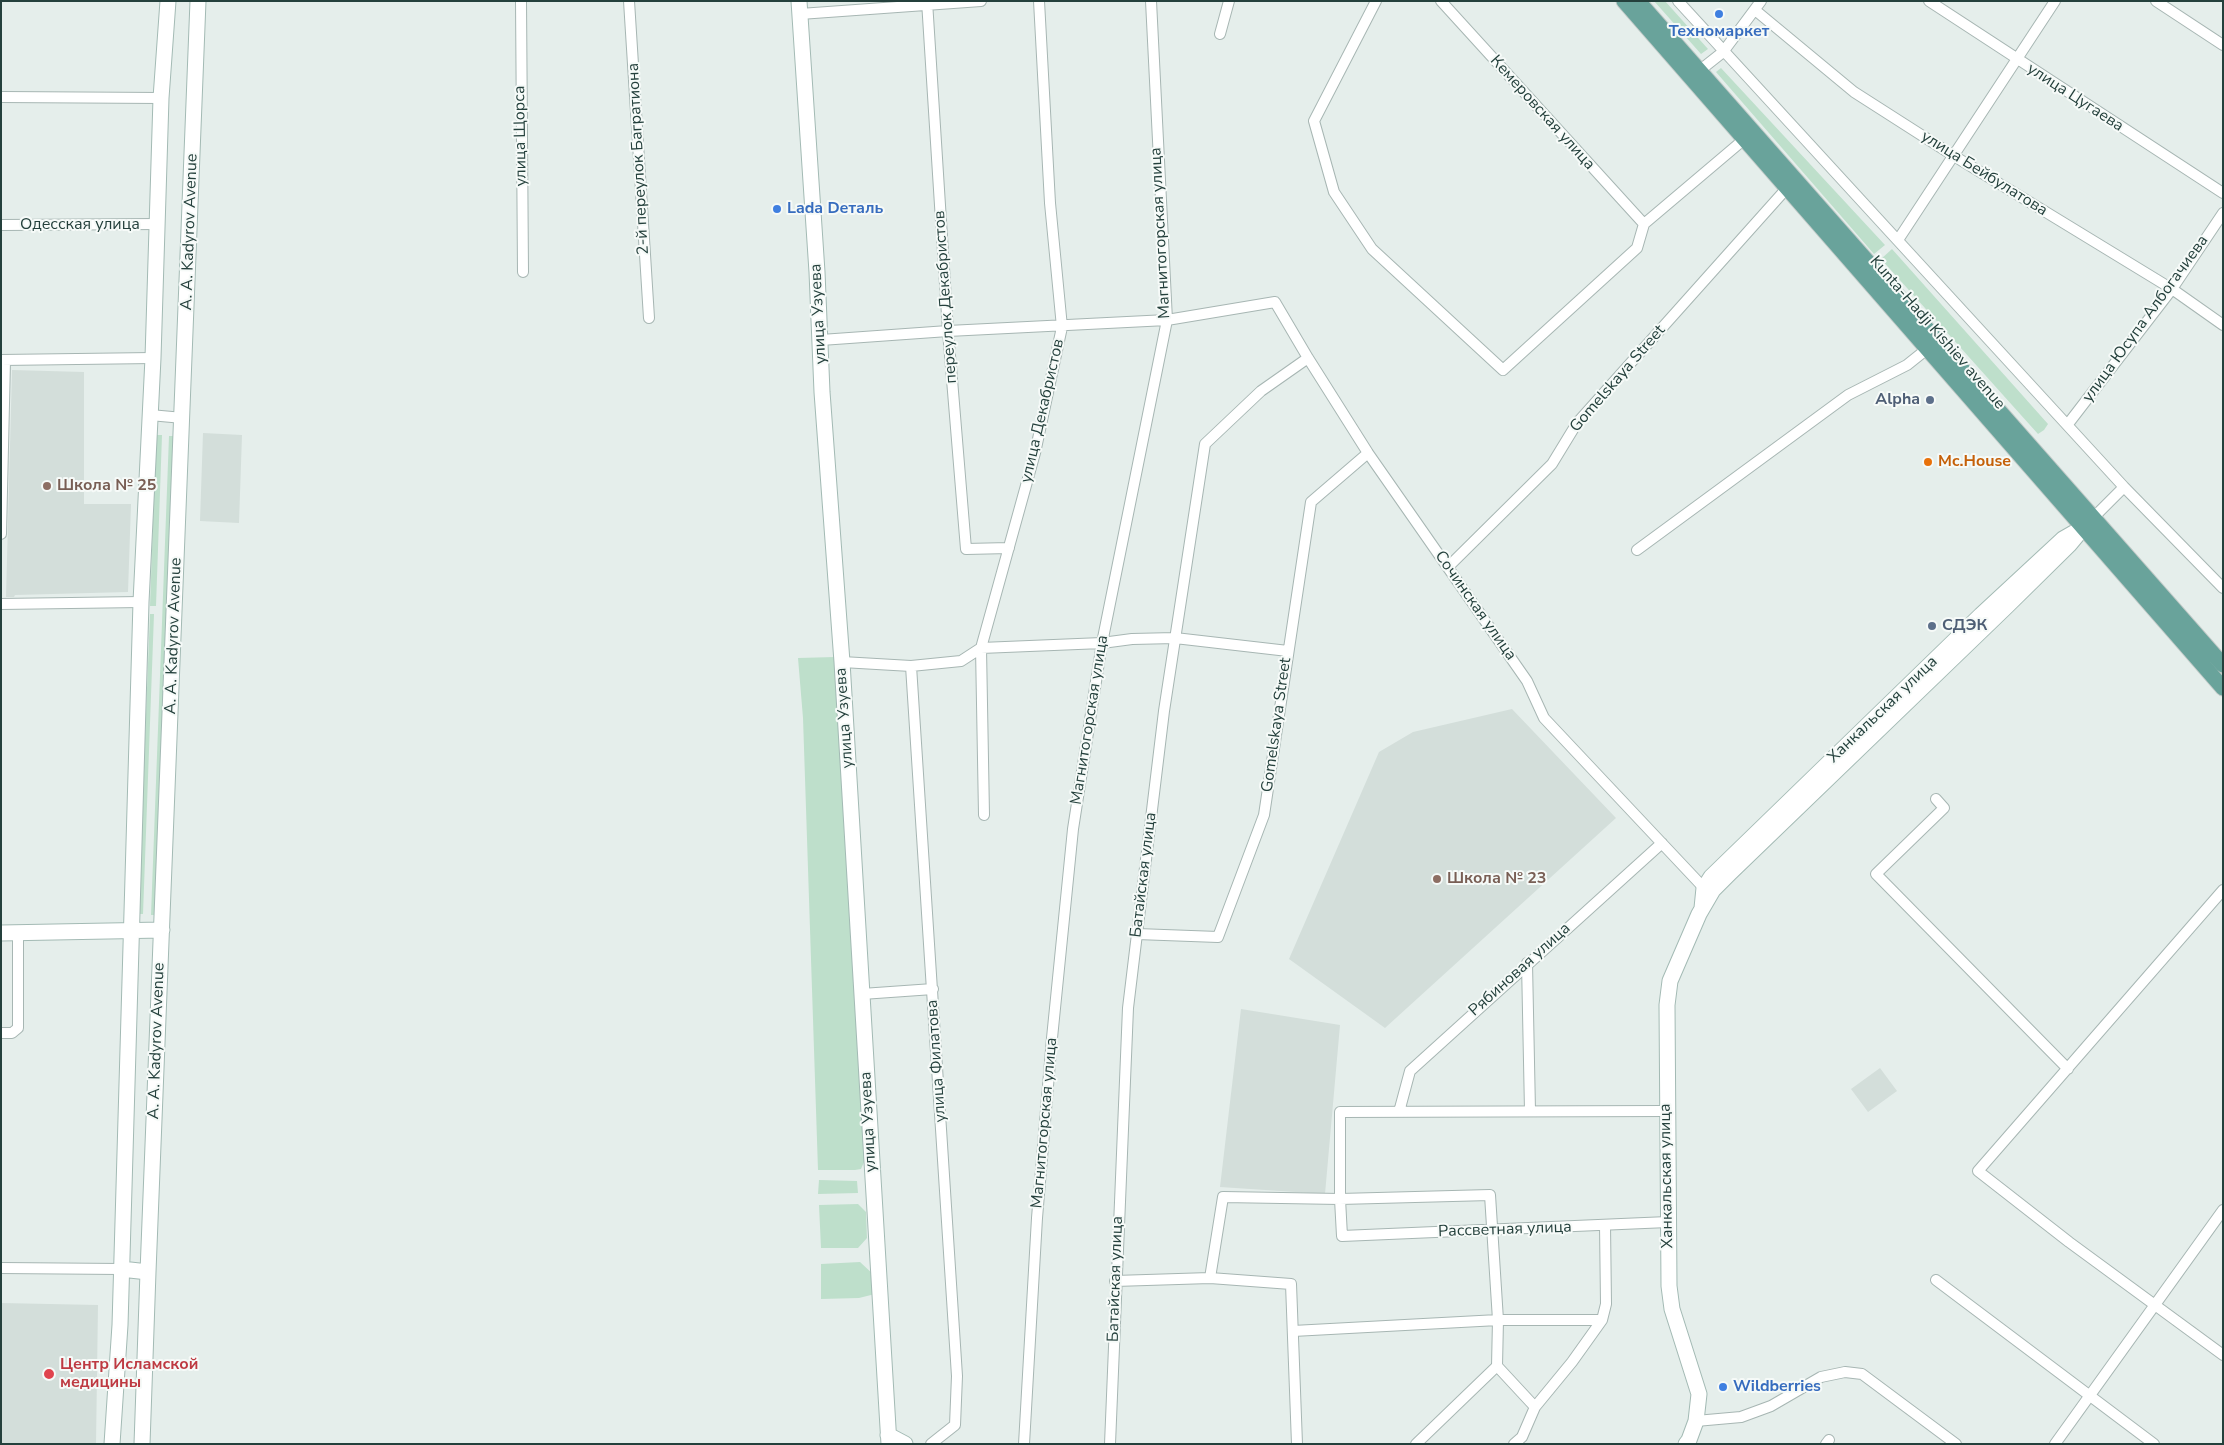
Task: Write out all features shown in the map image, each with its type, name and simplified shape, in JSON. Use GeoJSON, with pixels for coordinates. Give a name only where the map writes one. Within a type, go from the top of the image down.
{"type":"FeatureCollection","features":[{"type":"Feature","properties":{"kind":"main road","name":"Kunta-Hadji Kishiev avenue"},"geometry":{"type":"LineString","coordinates":[[1624,1],[1971,378],[2223,688]]}},
{"type":"Feature","properties":{"kind":"main road","name":"Kunta-Hadji Kishiev avenue"},"geometry":{"type":"LineString","coordinates":[[1638,1],[1699,71],[1787,188],[1927,349],[2223,665]]}},
{"type":"Feature","properties":{"kind":"street","name":"A. A. Kadyrov Avenue"},"geometry":{"type":"LineString","coordinates":[[112,1444],[120,1325],[141,602],[159,224],[161,98],[168,1]]}},
{"type":"Feature","properties":{"kind":"street","name":"A. A. Kadyrov Avenue"},"geometry":{"type":"LineString","coordinates":[[142,1444],[198,1]]}},
{"type":"Feature","properties":{"kind":"street","name":"улица Щорса"},"geometry":{"type":"LineString","coordinates":[[521,1],[523,272]]}},
{"type":"Feature","properties":{"kind":"street","name":"2-й переулок Багратиона"},"geometry":{"type":"LineString","coordinates":[[630,1],[649,318]]}},
{"type":"Feature","properties":{"kind":"street"},"geometry":{"type":"LineString","coordinates":[[800,8],[981,1]]}},
{"type":"Feature","properties":{"kind":"street","name":"улица Декабристов"},"geometry":{"type":"LineString","coordinates":[[984,815],[981,648],[1035,453],[1062,327],[1050,203],[1039,1]]}},
{"type":"Feature","properties":{"kind":"street","name":"Магнитогорская улица"},"geometry":{"type":"LineString","coordinates":[[1024,1444],[1037,1218],[1052,1038],[1073,830],[1102,643],[1167,320],[1151,1]]}},
{"type":"Feature","properties":{"kind":"street"},"geometry":{"type":"LineString","coordinates":[[1220,34],[1229,1]]}},
{"type":"Feature","properties":{"kind":"street"},"geometry":{"type":"LineString","coordinates":[[1376,1],[1314,120],[1334,192],[1372,249],[1503,370],[1637,248],[1644,224],[1748,135]]}},
{"type":"Feature","properties":{"kind":"street","name":"Кемеровская улица"},"geometry":{"type":"LineString","coordinates":[[1441,1],[1644,224]]}},
{"type":"Feature","properties":{"kind":"street"},"geometry":{"type":"LineString","coordinates":[[1678,1],[2124,487],[2220,586]]}},
{"type":"Feature","properties":{"kind":"street","name":"улица Цугаева"},"geometry":{"type":"LineString","coordinates":[[1929,1],[2223,193]]}},
{"type":"Feature","properties":{"kind":"street"},"geometry":{"type":"LineString","coordinates":[[1898,240],[2055,1]]}},
{"type":"Feature","properties":{"kind":"street"},"geometry":{"type":"LineString","coordinates":[[2156,1],[2223,45]]}},
{"type":"Feature","properties":{"kind":"street","name":"переулок Декабристов"},"geometry":{"type":"LineString","coordinates":[[927,3],[948,331],[966,549],[1009,548]]}},
{"type":"Feature","properties":{"kind":"street"},"geometry":{"type":"LineString","coordinates":[[1670,53],[1699,71],[1723,52],[1758,6]]}},
{"type":"Feature","properties":{"kind":"street","name":"улица Бейбулатова"},"geometry":{"type":"LineString","coordinates":[[1758,6],[1854,92],[1954,156],[2172,289],[2223,325]]}},
{"type":"Feature","properties":{"kind":"street","name":"улица Узуева"},"geometry":{"type":"LineString","coordinates":[[800,8],[821,340],[822,392],[842,662],[876,1255],[889,1440]]}},
{"type":"Feature","properties":{"kind":"street"},"geometry":{"type":"LineString","coordinates":[[1,97],[161,98]]}},
{"type":"Feature","properties":{"kind":"street","name":"Gomelskaya Street"},"geometry":{"type":"LineString","coordinates":[[1448,567],[1552,464],[1577,423],[1787,188]]}},
{"type":"Feature","properties":{"kind":"street","name":"улица Юсупа Албогачиева"},"geometry":{"type":"LineString","coordinates":[[2068,424],[2172,289],[2223,213]]}},
{"type":"Feature","properties":{"kind":"street","name":"Одесская улица"},"geometry":{"type":"LineString","coordinates":[[1,225],[159,224]]}},
{"type":"Feature","properties":{"kind":"street","name":"Сочинская улица"},"geometry":{"type":"LineString","coordinates":[[1167,320],[1276,302],[1308,358],[1368,452],[1527,681],[1544,718],[1704,888]]}},
{"type":"Feature","properties":{"kind":"street"},"geometry":{"type":"LineString","coordinates":[[821,340],[948,331],[1062,327],[1167,320]]}},
{"type":"Feature","properties":{"kind":"street"},"geometry":{"type":"LineString","coordinates":[[1637,550],[1848,395],[1907,365],[1927,349],[1971,378]]}},
{"type":"Feature","properties":{"kind":"street"},"geometry":{"type":"LineString","coordinates":[[1,534],[3,360],[153,358]]}},
{"type":"Feature","properties":{"kind":"street","name":"Батайская улица"},"geometry":{"type":"LineString","coordinates":[[1110,1444],[1128,1008],[1164,711],[1205,444],[1261,391],[1308,358]]}},
{"type":"Feature","properties":{"kind":"street"},"geometry":{"type":"LineString","coordinates":[[150,415],[183,418]]}},
{"type":"Feature","properties":{"kind":"street","name":"Gomelskaya Street"},"geometry":{"type":"LineString","coordinates":[[1137,934],[1218,937],[1264,815],[1311,502],[1368,452]]}},
{"type":"Feature","properties":{"kind":"street"},"geometry":{"type":"LineString","coordinates":[[2089,522],[2124,487]]}},
{"type":"Feature","properties":{"kind":"street","name":"Ханкальская улица"},"geometry":{"type":"LineString","coordinates":[[1702,908],[1704,888],[1711,877],[1764,824],[1981,614],[2063,539],[2089,522]]}},
{"type":"Feature","properties":{"kind":"street","name":"Ханкальская улица"},"geometry":{"type":"LineString","coordinates":[[1686,1444],[1696,1421],[1699,1394],[1672,1309],[1669,1286],[1667,994],[1670,981],[1702,908],[1713,890],[2007,606],[2069,545],[2089,522]]}},
{"type":"Feature","properties":{"kind":"street"},"geometry":{"type":"LineString","coordinates":[[1,604],[141,602]]}},
{"type":"Feature","properties":{"kind":"street"},"geometry":{"type":"LineString","coordinates":[[842,662],[911,666],[961,661],[981,648],[1102,643],[1132,639],[1175,638],[1288,651]]}},
{"type":"Feature","properties":{"kind":"street","name":"улица Филатова"},"geometry":{"type":"LineString","coordinates":[[911,666],[957,1376],[955,1425],[931,1444]]}},
{"type":"Feature","properties":{"kind":"street"},"geometry":{"type":"LineString","coordinates":[[1936,799],[1944,808],[1876,874],[2068,1069]]}},
{"type":"Feature","properties":{"kind":"street","name":"Рябиновая улица"},"geometry":{"type":"LineString","coordinates":[[1398,1112],[1410,1071],[1662,842]]}},
{"type":"Feature","properties":{"kind":"street"},"geometry":{"type":"LineString","coordinates":[[2223,890],[1978,1171],[2155,1306],[2223,1354]]}},
{"type":"Feature","properties":{"kind":"street"},"geometry":{"type":"LineString","coordinates":[[1,933],[162,930]]}},
{"type":"Feature","properties":{"kind":"street"},"geometry":{"type":"LineString","coordinates":[[1,1033],[12,1033],[18,1028],[18,933]]}},
{"type":"Feature","properties":{"kind":"street"},"geometry":{"type":"LineString","coordinates":[[1528,963],[1530,1111]]}},
{"type":"Feature","properties":{"kind":"street"},"geometry":{"type":"LineString","coordinates":[[862,994],[933,989]]}},
{"type":"Feature","properties":{"kind":"street"},"geometry":{"type":"LineString","coordinates":[[1340,1198],[1340,1112],[1667,1111]]}},
{"type":"Feature","properties":{"kind":"street"},"geometry":{"type":"LineString","coordinates":[[1210,1278],[1222,1196],[1340,1198],[1490,1195],[1498,1320],[1497,1366],[1535,1407]]}},
{"type":"Feature","properties":{"kind":"street","name":"Рассветная улица"},"geometry":{"type":"LineString","coordinates":[[1340,1198],[1342,1236],[1668,1222]]}},
{"type":"Feature","properties":{"kind":"street"},"geometry":{"type":"LineString","coordinates":[[2055,1444],[2223,1210]]}},
{"type":"Feature","properties":{"kind":"street"},"geometry":{"type":"LineString","coordinates":[[1521,1441],[1535,1407],[1572,1362],[1602,1320],[1606,1304],[1606,1225]]}},
{"type":"Feature","properties":{"kind":"street"},"geometry":{"type":"LineString","coordinates":[[1,1268],[121,1269],[148,1272]]}},
{"type":"Feature","properties":{"kind":"street"},"geometry":{"type":"LineString","coordinates":[[1116,1281],[1210,1278],[1292,1284],[1297,1444]]}},
{"type":"Feature","properties":{"kind":"street"},"geometry":{"type":"LineString","coordinates":[[1936,1280],[2154,1444]]}},
{"type":"Feature","properties":{"kind":"street"},"geometry":{"type":"LineString","coordinates":[[1293,1331],[1498,1320],[1602,1320]]}},
{"type":"Feature","properties":{"kind":"street"},"geometry":{"type":"LineString","coordinates":[[1416,1444],[1497,1366]]}},
{"type":"Feature","properties":{"kind":"street"},"geometry":{"type":"LineString","coordinates":[[1696,1421],[1741,1417],[1771,1406],[1821,1377],[1845,1372],[1862,1374],[1956,1444]]}},
{"type":"Feature","properties":{"kind":"street"},"geometry":{"type":"LineString","coordinates":[[889,1440],[905,1444]]}},
{"type":"Feature","properties":{"kind":"shaded area","name":"Школа № 25"},"geometry":{"type":"Polygon","coordinates":[[[12,370],[84,372],[84,504],[131,504],[128,592],[15,595],[14,597],[6,597],[12,370]]]}},
{"type":"Feature","properties":{"kind":"shaded area"},"geometry":{"type":"Polygon","coordinates":[[[203,433],[242,435],[239,523],[200,521],[203,433]]]}},
{"type":"Feature","properties":{"kind":"shaded area","name":"Школа № 23"},"geometry":{"type":"Polygon","coordinates":[[[1512,709],[1616,818],[1385,1028],[1289,959],[1379,752],[1413,732],[1512,709]]]}},
{"type":"Feature","properties":{"kind":"shaded area"},"geometry":{"type":"Polygon","coordinates":[[[1241,1009],[1340,1025],[1325,1194],[1220,1187],[1241,1009]]]}},
{"type":"Feature","properties":{"kind":"shaded area"},"geometry":{"type":"Polygon","coordinates":[[[1880,1068],[1897,1091],[1868,1112],[1851,1089],[1880,1068]]]}},
{"type":"Feature","properties":{"kind":"shaded area","name":"Центр Исламской медицины"},"geometry":{"type":"Polygon","coordinates":[[[1,1303],[98,1305],[96,1444],[1,1444],[1,1303]]]}},
{"type":"Feature","properties":{"kind":"green space"},"geometry":{"type":"Polygon","coordinates":[[[1654,1],[1665,1],[1708,49],[1701,54],[1654,1]]]}},
{"type":"Feature","properties":{"kind":"green space"},"geometry":{"type":"Polygon","coordinates":[[[1721,68],[1885,245],[1874,254],[1716,72],[1721,68]]]}},
{"type":"Feature","properties":{"kind":"green space"},"geometry":{"type":"Polygon","coordinates":[[[1892,249],[2048,424],[2044,430],[2038,434],[1881,259],[1892,249]]]}},
{"type":"Feature","properties":{"kind":"green space"},"geometry":{"type":"Polygon","coordinates":[[[156,435],[162,435],[156,606],[150,606],[156,435]]]}},
{"type":"Feature","properties":{"kind":"green space"},"geometry":{"type":"Polygon","coordinates":[[[169,436],[174,436],[156,915],[151,915],[169,436]]]}},
{"type":"Feature","properties":{"kind":"green space"},"geometry":{"type":"Polygon","coordinates":[[[150,614],[154,614],[143,914],[138,914],[150,614]]]}},
{"type":"Feature","properties":{"kind":"green space"},"geometry":{"type":"Polygon","coordinates":[[[835,657],[867,1155],[861,1169],[855,1170],[818,1170],[803,718],[798,658],[835,657]]]}},
{"type":"Feature","properties":{"kind":"green space"},"geometry":{"type":"Polygon","coordinates":[[[819,1180],[857,1181],[858,1193],[818,1194],[819,1180]]]}},
{"type":"Feature","properties":{"kind":"green space"},"geometry":{"type":"Polygon","coordinates":[[[858,1204],[866,1212],[867,1238],[858,1248],[821,1248],[819,1205],[858,1204]]]}},
{"type":"Feature","properties":{"kind":"green space"},"geometry":{"type":"Polygon","coordinates":[[[860,1262],[874,1275],[875,1294],[859,1298],[821,1299],[821,1264],[860,1262]]]}},
{"type":"Feature","properties":{"kind":"place","name":"Техномаркет"},"geometry":{"type":"Point","coordinates":[1719,14]}},
{"type":"Feature","properties":{"kind":"place","name":"Lada Dеталь"},"geometry":{"type":"Point","coordinates":[777,209]}},
{"type":"Feature","properties":{"kind":"place","name":"Alpha"},"geometry":{"type":"Point","coordinates":[1930,400]}},
{"type":"Feature","properties":{"kind":"place","name":"Mc.House"},"geometry":{"type":"Point","coordinates":[1928,462]}},
{"type":"Feature","properties":{"kind":"place","name":"Школа № 25"},"geometry":{"type":"Point","coordinates":[47,486]}},
{"type":"Feature","properties":{"kind":"place","name":"СДЭК"},"geometry":{"type":"Point","coordinates":[1932,626]}},
{"type":"Feature","properties":{"kind":"place","name":"Школа № 23"},"geometry":{"type":"Point","coordinates":[1437,879]}},
{"type":"Feature","properties":{"kind":"place","name":"Центр Исламской медицины"},"geometry":{"type":"Point","coordinates":[49,1374]}},
{"type":"Feature","properties":{"kind":"place","name":"Wildberries"},"geometry":{"type":"Point","coordinates":[1723,1387]}}]}
